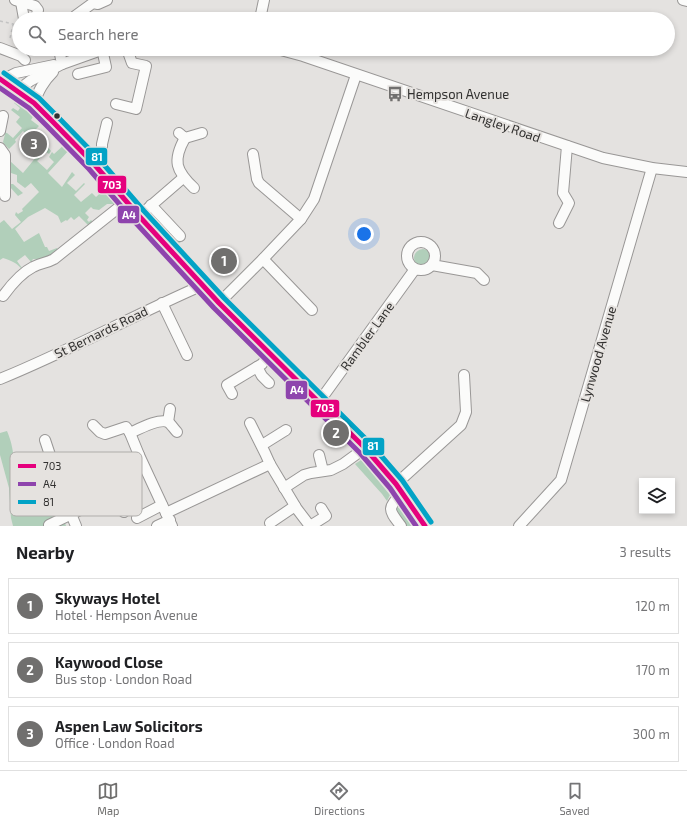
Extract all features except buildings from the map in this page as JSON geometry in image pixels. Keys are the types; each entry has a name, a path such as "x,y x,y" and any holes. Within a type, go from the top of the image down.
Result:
{"main road":[{"path":"1,79 34,103 94,164 139,216 219,303 365,448 399,489 425,526"}],"street":[{"path":"80,12 92,3 98,4 107,0"},
{"path":"261,12 264,0"},
{"path":"683,0 687,1"},
{"path":"19,12 18,1 35,6 38,12"},
{"path":"0,48 12,52"},
{"path":"22,56 25,60"},
{"path":"26,56 26,70"},
{"path":"60,56 62,64"},
{"path":"17,91 30,81 62,64 84,56"},
{"path":"78,74 106,68 104,56"},
{"path":"116,104 136,109 146,66 132,63 130,56"},
{"name":"Langley Road","path":"302,56 603,158 652,168 687,172"},
{"path":"1,79 26,70 62,64"},
{"path":"34,103 43,83 62,64"},
{"path":"219,303 264,259 301,219 314,199 356,75"},
{"path":"0,131 3,116"},
{"path":"94,164 102,156 102,144 107,123"},
{"path":"194,188 183,178 176,162 182,136 202,132"},
{"path":"559,223 569,203 564,192 567,146"},
{"path":"0,148 5,155 5,196"},
{"path":"253,154 259,183 301,219"},
{"name":"Lynwood Avenue","path":"519,526 561,480 652,168"},
{"path":"139,216 183,178"},
{"path":"3,296 12,284 31,268 51,261 127,201"},
{"path":"151,205 180,236"},
{"path":"425,242 432,248 435,256 432,265 423,270 416,269 409,263 407,258 409,249 416,243 425,242"},
{"path":"264,259 312,310"},
{"path":"432,265 477,273 484,280"},
{"name":"Rambler Lane","path":"319,402 416,269"},
{"name":"St Bernards Road","path":"0,380 203,285"},
{"path":"162,303 187,355"},
{"path":"232,394 227,385 262,364 270,354"},
{"path":"257,367 262,376 269,383"},
{"path":"401,526 390,508 399,489 461,424 466,412 464,375"},
{"path":"168,422 170,409"},
{"path":"93,425 100,432 105,434 163,421 168,422 176,432"},
{"path":"250,423 270,464 296,507 310,526 326,516 321,508"},
{"path":"128,430 138,452"},
{"path":"264,449 286,430"},
{"path":"44,440 49,452"},
{"path":"284,488 304,475 331,470 343,464 365,448"},
{"path":"319,455 323,471"},
{"path":"142,461 168,516"},
{"path":"157,526 168,516 270,464"},
{"path":"270,523 296,507"},
{"path":"49,525 67,516"},
{"path":"72,516 76,526"},
{"path":"137,518 168,516"}],"path":[{"path":"0,21 12,24"},
{"path":"10,38 12,29"}],"green space":[{"path":"15,101 34,115 31,120 39,126 36,129 39,132 24,148 31,139 23,131 15,140 16,142 9,149 3,142 5,134 2,132 7,133 13,138 22,128 16,122 20,117 11,110 13,108 18,111 20,108 14,103"},
{"path":"65,144 70,149 48,173 62,187 72,172 75,175 67,183 76,191 84,183 85,184 74,195 81,202 92,193 96,197 107,187 117,201 116,204 107,204 99,210 91,207 85,213 89,217 87,220 89,222 91,220 93,222 99,216 100,218 89,226 79,216 74,220 71,217 67,221 66,220 61,223 58,216 45,208 28,217 15,229 24,242 39,233 45,247 47,247 49,251 57,248 59,252 49,260 33,259 31,262 25,255 17,261 22,268 9,260 3,258 0,260 0,223 4,220 12,229 21,222 15,215 16,212 18,214 23,211 22,209 39,192 31,183 25,188 17,182 17,175 11,173 8,169 10,161 23,173 46,145 51,151 49,154 46,152 37,161 47,170 54,162 49,157 52,152 54,154"},
{"path":"11,184 23,193 18,196 10,187"},
{"path":"154,212 181,242 177,245 152,217"},
{"path":"419,249 427,249 432,254 430,265 427,267 419,267 414,262 414,254"},
{"path":"7,431 13,451 10,452 10,503 9,488 0,455 0,433"},
{"path":"361,460 390,495 387,501 355,464"},
{"path":"396,507 399,508 413,526 406,526 395,511"},
{"path":"11,516 58,516 61,524 65,523 66,526 13,526"}],"transit line":[{"name":"81","path":"4,73 39,98 57,116 99,159 144,211 224,298 370,443 402,480 431,522"},
{"name":"703","path":"0,79 34,103 52,121 94,164 139,216 219,303 365,448 396,484 425,526"},
{"name":"A4","path":"0,88 29,108 47,126 89,169 134,221 214,308 360,453 390,488 416,526"}],"place":[{"name":"Hempson Avenue","path":"395,94"},
{"name":"Aspen Law Solicitors","path":"34,144"},
{"name":"Skyways Hotel","path":"224,261"},
{"name":"Kaywood Close","path":"336,433"}]}
